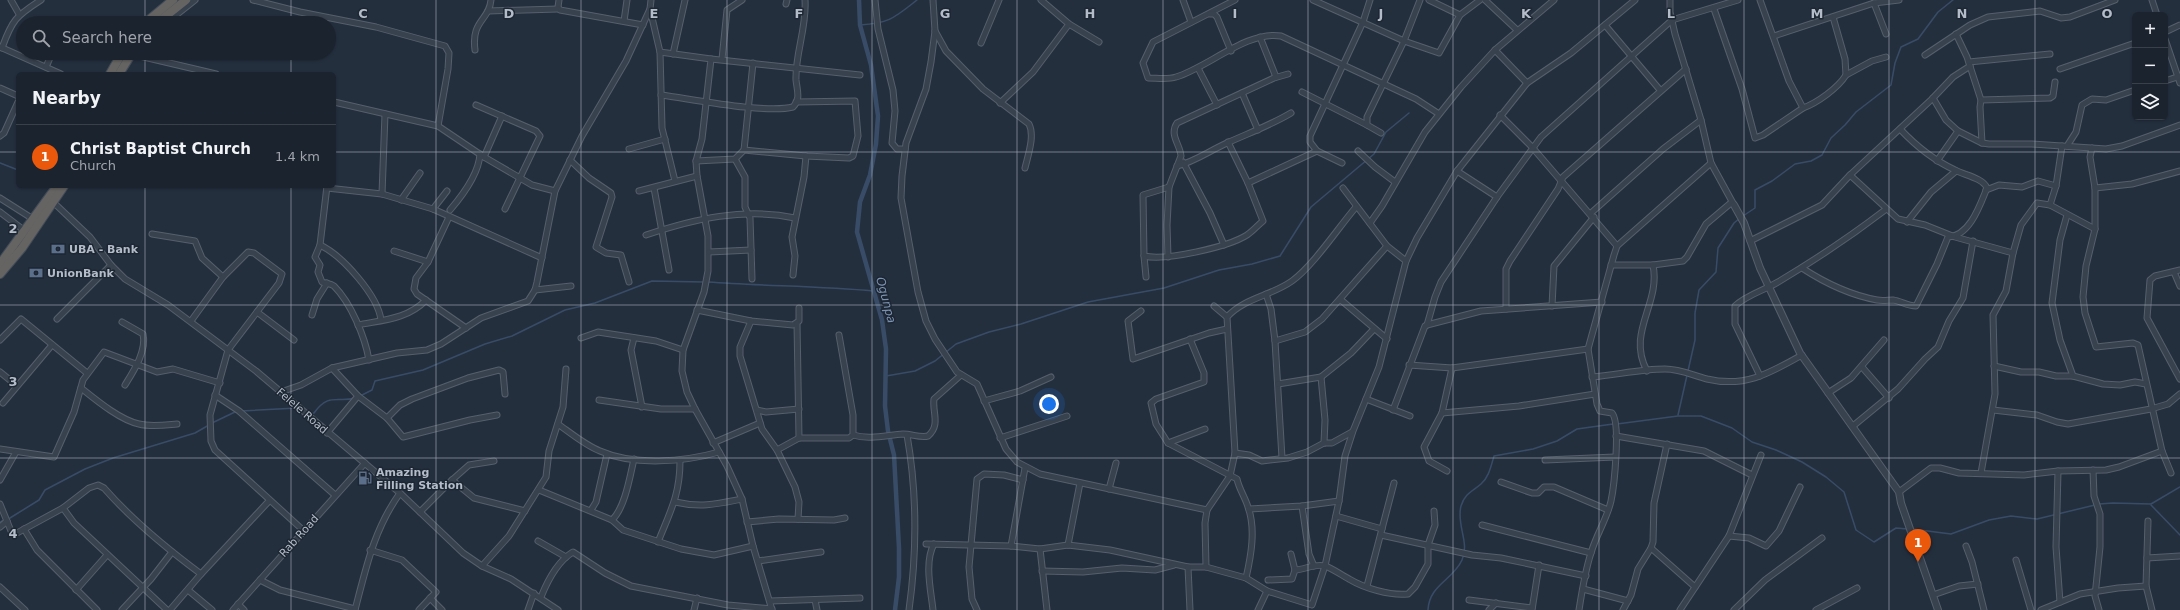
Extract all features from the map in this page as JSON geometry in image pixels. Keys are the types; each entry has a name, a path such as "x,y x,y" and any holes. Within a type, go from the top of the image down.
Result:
{"highway":[{"path":"154,16 173,0"},
{"path":"166,16 186,0"},
{"path":"111,72 118,60"},
{"path":"121,72 130,60"},
{"path":"0,274 22,248 51,201 56,188"},
{"path":"0,264 33,219 62,188"},
{"path":"0,257 16,243"}],"street":[{"path":"10,0 19,14 41,0"},
{"path":"175,16 195,0"},
{"path":"253,0 320,16"},
{"path":"475,50 474,38 476,29 488,11 491,0"},
{"path":"558,9 559,0"},
{"path":"624,21 627,0"},
{"path":"281,392 301,385 332,368 397,353 426,350 441,344 481,318 528,301 535,290 555,192 582,136 626,61 650,9 651,0"},
{"path":"673,54 685,0"},
{"path":"722,59 727,10 742,0"},
{"path":"661,96 749,107 793,107 796,102 798,90 796,80 805,17 805,0"},
{"path":"875,0 878,29 893,90 896,111 892,144 897,149 905,149"},
{"path":"933,0 935,31 926,89 910,130 905,149 901,198 920,300 926,321 935,339 950,365 961,375 977,384 1000,438 1010,456 1025,468 1040,474 1207,510"},
{"path":"981,43 999,0"},
{"path":"1041,0 1069,24 1099,42"},
{"path":"1183,0 1191,22"},
{"path":"1235,0 1153,42 1144,59 1144,68 1148,78 1163,79 1175,77 1198,68 1260,37 1281,36 1423,103 1438,114"},
{"path":"1313,0 1404,41 1439,53 1460,15 1480,0"},
{"path":"1342,163 1317,151 1310,142 1310,136 1324,103 1363,22 1370,0"},
{"path":"1367,125 1367,117 1404,41 1420,0"},
{"path":"1429,0 1460,15"},
{"path":"1487,0 1517,30"},
{"path":"1370,222 1425,132 1438,114 1496,50 1517,30 1554,0"},
{"path":"926,544 973,544 1040,549 1068,546 1110,550 1188,567 1206,567 1246,578 1267,591 1311,607 1325,566 1339,501 1343,465 1353,431 1379,367 1406,261 1416,238 1457,171 1500,115 1527,83 1571,53 1635,0"},
{"path":"1670,0 1672,20 1701,120 1711,163 1744,223 1750,241 1770,287 1802,355 1899,492 1938,610"},
{"path":"1392,410 1425,326 1427,325 1438,288 1497,197 1532,147 1541,137 1672,20 1714,9 1738,0"},
{"path":"1760,0 1789,81 1803,108"},
{"path":"1774,36 1874,3 1899,0"},
{"path":"1925,55 1970,25 1988,17 2040,11 2061,18 2070,17 2116,0"},
{"path":"2152,0 2156,12"},
{"path":"1874,3 1886,34"},
{"path":"488,11 503,12 558,9 643,25"},
{"path":"650,9 660,52 662,128 675,181"},
{"path":"1714,9 1742,89 1755,138 1810,105 1833,88 1846,74 1872,61 1886,57"},
{"path":"1210,14 1214,14 1217,17 1231,51"},
{"path":"1833,17 1843,49 1846,74"},
{"path":"16,19 1,47 16,54"},
{"path":"336,19 376,27 444,46 449,52 448,69 438,126"},
{"path":"1000,103 1033,72 1069,24"},
{"path":"1605,25 1631,58 1660,90"},
{"path":"2168,31 2180,25"},
{"path":"935,31 946,51 983,89 1030,127 1030,148 1025,168"},
{"path":"1956,34 1969,64 1981,100 1982,143"},
{"path":"1260,37 1276,77"},
{"path":"2060,69 2132,43"},
{"path":"2168,47 2179,76 2180,83"},
{"path":"1496,50 1527,83"},
{"path":"660,52 710,59 722,59 860,75"},
{"path":"1750,241 1817,209 1850,175 1933,98 1953,77 1969,64 2050,54"},
{"path":"541,597 552,576 566,557 573,552 605,573 631,586 728,605 772,610 753,546 742,499 719,452 695,409 684,381 682,371 683,350 705,286 708,271 706,219 697,176 696,161 702,139 710,59"},
{"path":"30,60 57,72"},
{"path":"46,67 49,60"},
{"path":"159,60 208,72"},
{"path":"696,161 735,159 744,150 754,63"},
{"path":"1198,68 1217,105"},
{"path":"1506,309 1506,269 1510,260 1558,189 1566,173 1632,118 1660,90 1686,68"},
{"path":"1168,257 1167,225 1169,187 1180,158 1179,146 1174,137 1175,127 1183,120 1276,77 1288,74"},
{"path":"2168,80 2179,76"},
{"path":"1981,100 2050,98 2053,96 2055,82"},
{"path":"0,88 16,95"},
{"path":"2050,205 2065,146 2076,132 2082,105 2092,99 2106,100 2132,91"},
{"path":"1302,92 1381,133"},
{"path":"1242,93 1258,130"},
{"path":"1933,98 1946,120 1958,131 1982,143 2114,148 2180,125"},
{"path":"744,150 806,156 849,158 853,156 858,136 856,104 854,100 796,102"},
{"path":"336,102 438,126 482,156 519,177 539,188 555,192"},
{"path":"0,136 4,133 16,106"},
{"path":"476,106 536,131 540,136 519,177 505,209"},
{"path":"1177,166 1186,164 1228,142 1258,130 1291,113"},
{"path":"382,194 385,114"},
{"path":"1500,115 1532,147 1593,215 1617,246"},
{"path":"450,210 463,196 502,116"},
{"path":"1552,306 1554,266 1593,215 1663,149 1701,120"},
{"path":"1802,268 1820,280 1854,294 1878,301 1894,300 1909,306 1916,306 1937,264 1948,237 1955,237 1964,229 1977,211 1986,190 1986,186 1983,183 1956,171 1937,160 1918,147 1900,129"},
{"path":"1937,160 1958,131"},
{"path":"629,149 665,139"},
{"path":"1144,256 1168,257 1224,245 1247,235 1263,221 1248,183 1228,142"},
{"path":"2092,148 2090,157 2095,188 2095,229 2083,289 2085,313 2094,345 2098,348 2133,343 2138,345 2151,409 2162,451 2170,473"},
{"path":"1248,183 1317,151"},
{"path":"1358,151 1375,167 1395,182"},
{"path":"794,275 795,256 792,237 804,177 806,156"},
{"path":"1180,158 1186,164 1224,245"},
{"path":"735,159 745,178 745,207 750,218 752,279"},
{"path":"570,160 589,178 611,193 596,247 603,252 621,255 629,282"},
{"path":"1579,610 1591,553 1608,510 1613,491 1616,434 1615,418 1612,414 1600,411 1595,394 1588,349 1611,265 1617,246 1711,163"},
{"path":"1457,171 1497,197"},
{"path":"1907,222 1931,192 1956,171"},
{"path":"2095,188 2132,184 2180,171"},
{"path":"401,200 420,173"},
{"path":"1850,175 1880,201 1885,210 1892,216 1907,222 1925,225 1955,237 2013,253"},
{"path":"639,191 697,176"},
{"path":"1986,190 1999,185 2022,187 2038,181 2056,186"},
{"path":"1146,277 1144,256 1143,195 1169,187"},
{"path":"327,188 320,245 315,257 320,265 319,276 322,282 334,287 358,325 365,341 368,360"},
{"path":"335,188 382,194 433,209 542,258"},
{"path":"654,188 663,229 662,233 669,270"},
{"path":"1343,188 1387,246 1406,261"},
{"path":"433,209 447,191"},
{"path":"0,198 33,219"},
{"name":"Felele Road","path":"51,201 90,237 111,265 125,278 191,321 281,392 327,433 400,493 462,553 482,566 511,579 541,597 558,610"},
{"path":"1981,473 1995,394 1993,315 2006,291 2013,253 2021,225 2037,203 2050,205 2066,215 2095,229"},
{"path":"1611,265 1654,265 1683,261 1688,257 1706,224 1733,204"},
{"path":"1227,317 1244,304 1291,282 1300,274 1356,207"},
{"path":"1760,376 1748,355 1735,324 1734,310 1741,301 1770,287 1802,268 1885,210"},
{"path":"0,212 25,231"},
{"path":"646,235 663,229 706,219 712,216 779,214 795,218"},
{"path":"2066,215 2060,240 2052,303 2060,340 2073,376"},
{"path":"449,217 428,262 414,284 417,294 466,328"},
{"path":"152,234 195,241 202,258 223,277"},
{"path":"1853,426 1889,398 1938,347 1963,298 1973,241"},
{"path":"320,245 342,261 354,274 377,306 381,320"},
{"path":"1275,340 1305,332 1322,319 1341,300 1387,246"},
{"path":"394,250 428,262"},
{"path":"708,252 751,250"},
{"path":"191,321 223,277 250,252 282,274 279,283 228,350 220,383 215,394 209,428 211,441 215,450 269,501 304,531"},
{"path":"57,319 111,265"},
{"path":"1647,371 1643,363 1639,346 1655,284 1654,265"},
{"path":"2180,270 2155,276 2150,280 2148,318 2180,379"},
{"path":"2174,272 2180,286"},
{"path":"312,315 317,298 327,283"},
{"path":"535,290 572,286"},
{"path":"1266,294 1271,309 1275,340 1282,458"},
{"path":"358,325 405,316 426,300"},
{"path":"1341,300 1387,339"},
{"path":"1427,325 1481,311 1602,302"},
{"path":"1206,567 1205,523 1207,510 1230,476 1235,453 1227,317 1214,306"},
{"path":"799,308 797,323 799,438"},
{"path":"697,310 751,321 793,325 797,323"},
{"path":"1141,311 1128,321 1133,359 1190,339 1228,329"},
{"path":"256,312 294,340"},
{"path":"0,340 21,319 87,373"},
{"path":"751,321 739,352 762,429 776,450 795,487 799,502 798,519"},
{"path":"122,322 143,334 144,340 136,365 125,385"},
{"path":"1278,384 1321,377 1351,353 1374,329"},
{"path":"581,338 598,332 669,344 683,350"},
{"path":"839,335 852,408 853,435"},
{"path":"634,338 631,350 642,406"},
{"path":"1190,339 1204,373 1204,382 1151,403 1156,424 1168,443 1230,476 1237,478 1249,509 1251,542 1246,578"},
{"path":"1828,393 1851,378 1884,340"},
{"path":"3,403 16,385 52,345"},
{"path":"1409,365 1452,368 1588,349"},
{"path":"0,449 54,457 74,412 87,373 104,352 157,372 176,370 220,383"},
{"path":"1592,377 1647,371 1681,370 1708,379 1740,382 1753,380 1802,355"},
{"path":"1994,366 2021,372 2039,372 2056,376 2073,376 2104,384 2120,385 2135,382 2146,384"},
{"path":"1862,367 1889,398"},
{"path":"332,368 358,396 387,418 401,435 407,438 470,420 497,416"},
{"path":"1447,471 1429,461 1424,447 1442,413 1452,368"},
{"path":"482,566 509,536 546,477 549,451 563,407 566,369"},
{"path":"387,418 400,405 412,399 468,378 499,370 503,372 506,394"},
{"path":"0,372 16,385"},
{"path":"776,450 799,438 849,438 853,435 870,437 905,435 923,437 931,434 936,421 934,399 961,375"},
{"path":"984,401 1020,391 1051,377"},
{"path":"1321,377 1325,420 1324,443"},
{"path":"81,388 128,420 139,424 177,424"},
{"path":"215,394 239,411 335,495"},
{"path":"1442,413 1519,406 1595,394"},
{"path":"1993,410 2037,415 2068,424 2151,409 2168,404 2180,394"},
{"path":"327,433 358,396"},
{"path":"1366,399 1410,416"},
{"path":"599,400 675,410 695,409"},
{"path":"757,410 766,412 799,409"},
{"path":"1000,438 1067,416"},
{"path":"714,443 760,422"},
{"path":"558,424 591,447 607,454 634,459 680,460 719,452"},
{"path":"1168,443 1205,429"},
{"path":"1235,453 1249,455 1262,461 1282,458 1301,454 1324,443 1332,443 1347,436 1353,431"},
{"path":"1616,434 1704,452 1752,475"},
{"path":"905,435 915,526 914,568 909,610"},
{"path":"1622,610 1628,601 1638,569 1651,548 1654,503 1667,444"},
{"path":"1899,492 1931,468 1940,468 1959,473 2024,476 2058,470 2093,470 2119,467 2162,451"},
{"path":"0,480 16,452"},
{"path":"591,510 596,502 607,454"},
{"path":"1680,610 1729,536 1761,455"},
{"path":"1545,460 1615,457"},
{"path":"612,520 617,513 627,488 634,459"},
{"path":"658,542 676,502 680,460"},
{"path":"420,512 469,465 494,461"},
{"name":"Rab Road","path":"233,610 365,463"},
{"path":"1109,489 1116,464"},
{"path":"1011,546 1025,468"},
{"path":"2058,470 2056,547 2060,602"},
{"path":"2093,470 2093,493 2099,509 2100,547 2097,592 2095,600 2099,610"},
{"path":"977,610 972,599 970,559 973,544 977,479 979,475 995,474 1023,480"},
{"path":"452,480 474,498 525,511"},
{"path":"1501,482 1538,493 1544,486 1554,487 1608,510"},
{"path":"1068,546 1080,483"},
{"path":"1367,586 1394,483"},
{"path":"0,504 13,533 24,529 63,508 89,488 98,485 104,488 133,518 172,552 201,574"},
{"path":"1729,536 1750,538 1766,546 1780,531 1800,486"},
{"path":"539,490 591,510 612,520 623,530 658,542 714,555 753,546"},
{"path":"260,580 280,590 355,610 370,550 383,518 400,493"},
{"path":"676,502 694,506 706,506 742,499"},
{"path":"170,610 201,574 269,501"},
{"path":"1249,509 1302,506 1339,501"},
{"path":"1302,506 1309,554 1314,566"},
{"path":"63,508 74,523 167,610"},
{"path":"1295,570 1314,566 1325,566 1349,580 1389,593 1405,595 1410,593 1428,564 1428,545 1435,525 1434,511"},
{"path":"1336,516 1382,529"},
{"path":"747,522 845,518"},
{"path":"2148,521 2146,586 2152,610"},
{"path":"0,527 7,522"},
{"path":"1482,525 1591,553"},
{"path":"24,529 37,550 97,610"},
{"path":"1381,535 1472,554 1540,565 1586,576"},
{"path":"1734,610 1764,580 1822,538"},
{"path":"538,541 566,557"},
{"path":"933,610 930,556 934,544"},
{"path":"1966,546 1978,584 1984,610"},
{"path":"1651,548 1695,587"},
{"path":"1040,549 1047,610"},
{"path":"370,550 397,558 407,564 436,592 419,610"},
{"path":"122,610 143,588 172,552"},
{"path":"758,561 821,552"},
{"path":"1268,580 1292,579 1295,570 1291,554"},
{"path":"76,590 107,555"},
{"path":"2147,558 2180,556"},
{"path":"2016,560 2031,610"},
{"path":"1042,571 1079,572 1122,568 1154,570 1178,564"},
{"path":"1469,600 1532,609 1540,565"},
{"path":"1188,567 1190,610"},
{"path":"1933,595 1959,586 1978,584"},
{"path":"2041,610 2080,594 2146,586"},
{"path":"0,587 25,610"},
{"path":"1816,610 1857,588"},
{"path":"1583,589 1628,601"},
{"path":"188,590 212,610"},
{"path":"1258,610 1267,591"},
{"path":"528,610 534,593"},
{"path":"430,598 442,610"},
{"path":"694,610 697,598"},
{"path":"770,601 860,598"},
{"path":"815,600 817,610"},
{"path":"1489,610 1496,603"},
{"path":"238,604 244,610"}],"waterway":[{"name":"Ogunpa","path":"859,0 860,25 871,65 878,116 876,144 870,175 860,202 857,232 882,320 886,349 885,406 888,431 894,455 899,548 899,577 895,610"},
{"path":"860,25 885,21 897,15 917,0"},
{"path":"1743,216 1755,208 1755,190 1772,181 1795,164 1811,161 1822,155 1831,138 1856,112 1891,85 1895,63 1901,47 1918,39 1938,12 1953,0"},
{"path":"886,376 915,371 935,361 956,344 989,332 1021,324 1088,302 1164,288 1219,270 1252,264 1280,256 1311,207 1374,154 1386,132 1409,113"},
{"path":"0,163 16,169"},
{"path":"1678,415 1695,340 1695,313 1699,290 1716,272 1718,248 1734,223 1740,218"},
{"path":"360,396 372,390 375,381 423,370 485,344 512,336 565,310 595,303 652,281 704,282"},
{"path":"708,282 874,291"},
{"path":"309,414 314,413 324,402 329,400 355,398"},
{"path":"241,411 297,408"},
{"path":"212,423 237,411"},
{"path":"1617,424 1678,416 1701,416 1732,428 1752,442 1776,450 1802,462 1826,477 1844,492 1856,530 1874,542 1896,528 1908,529"},
{"path":"1428,610 1429,601 1432,594 1453,573 1462,560 1465,547 1460,520 1461,506 1467,495 1486,478 1494,456 1533,449 1557,441 1577,429 1613,424"},
{"path":"10,518 39,500 45,490 85,469 113,458 195,433 209,425"},
{"path":"2099,504 2151,504 2180,487"},
{"path":"1912,529 1951,534 1989,520 2011,516 2037,519 2095,505"},
{"path":"2151,505 2180,535"}],"place":[{"name":"UBA - Bank","path":"58,249"},
{"name":"UnionBank","path":"36,273"},
{"name":"Amazing Filling Station","path":"365,478"},
{"name":"Christ Baptist Church","path":"1918,562"}]}
